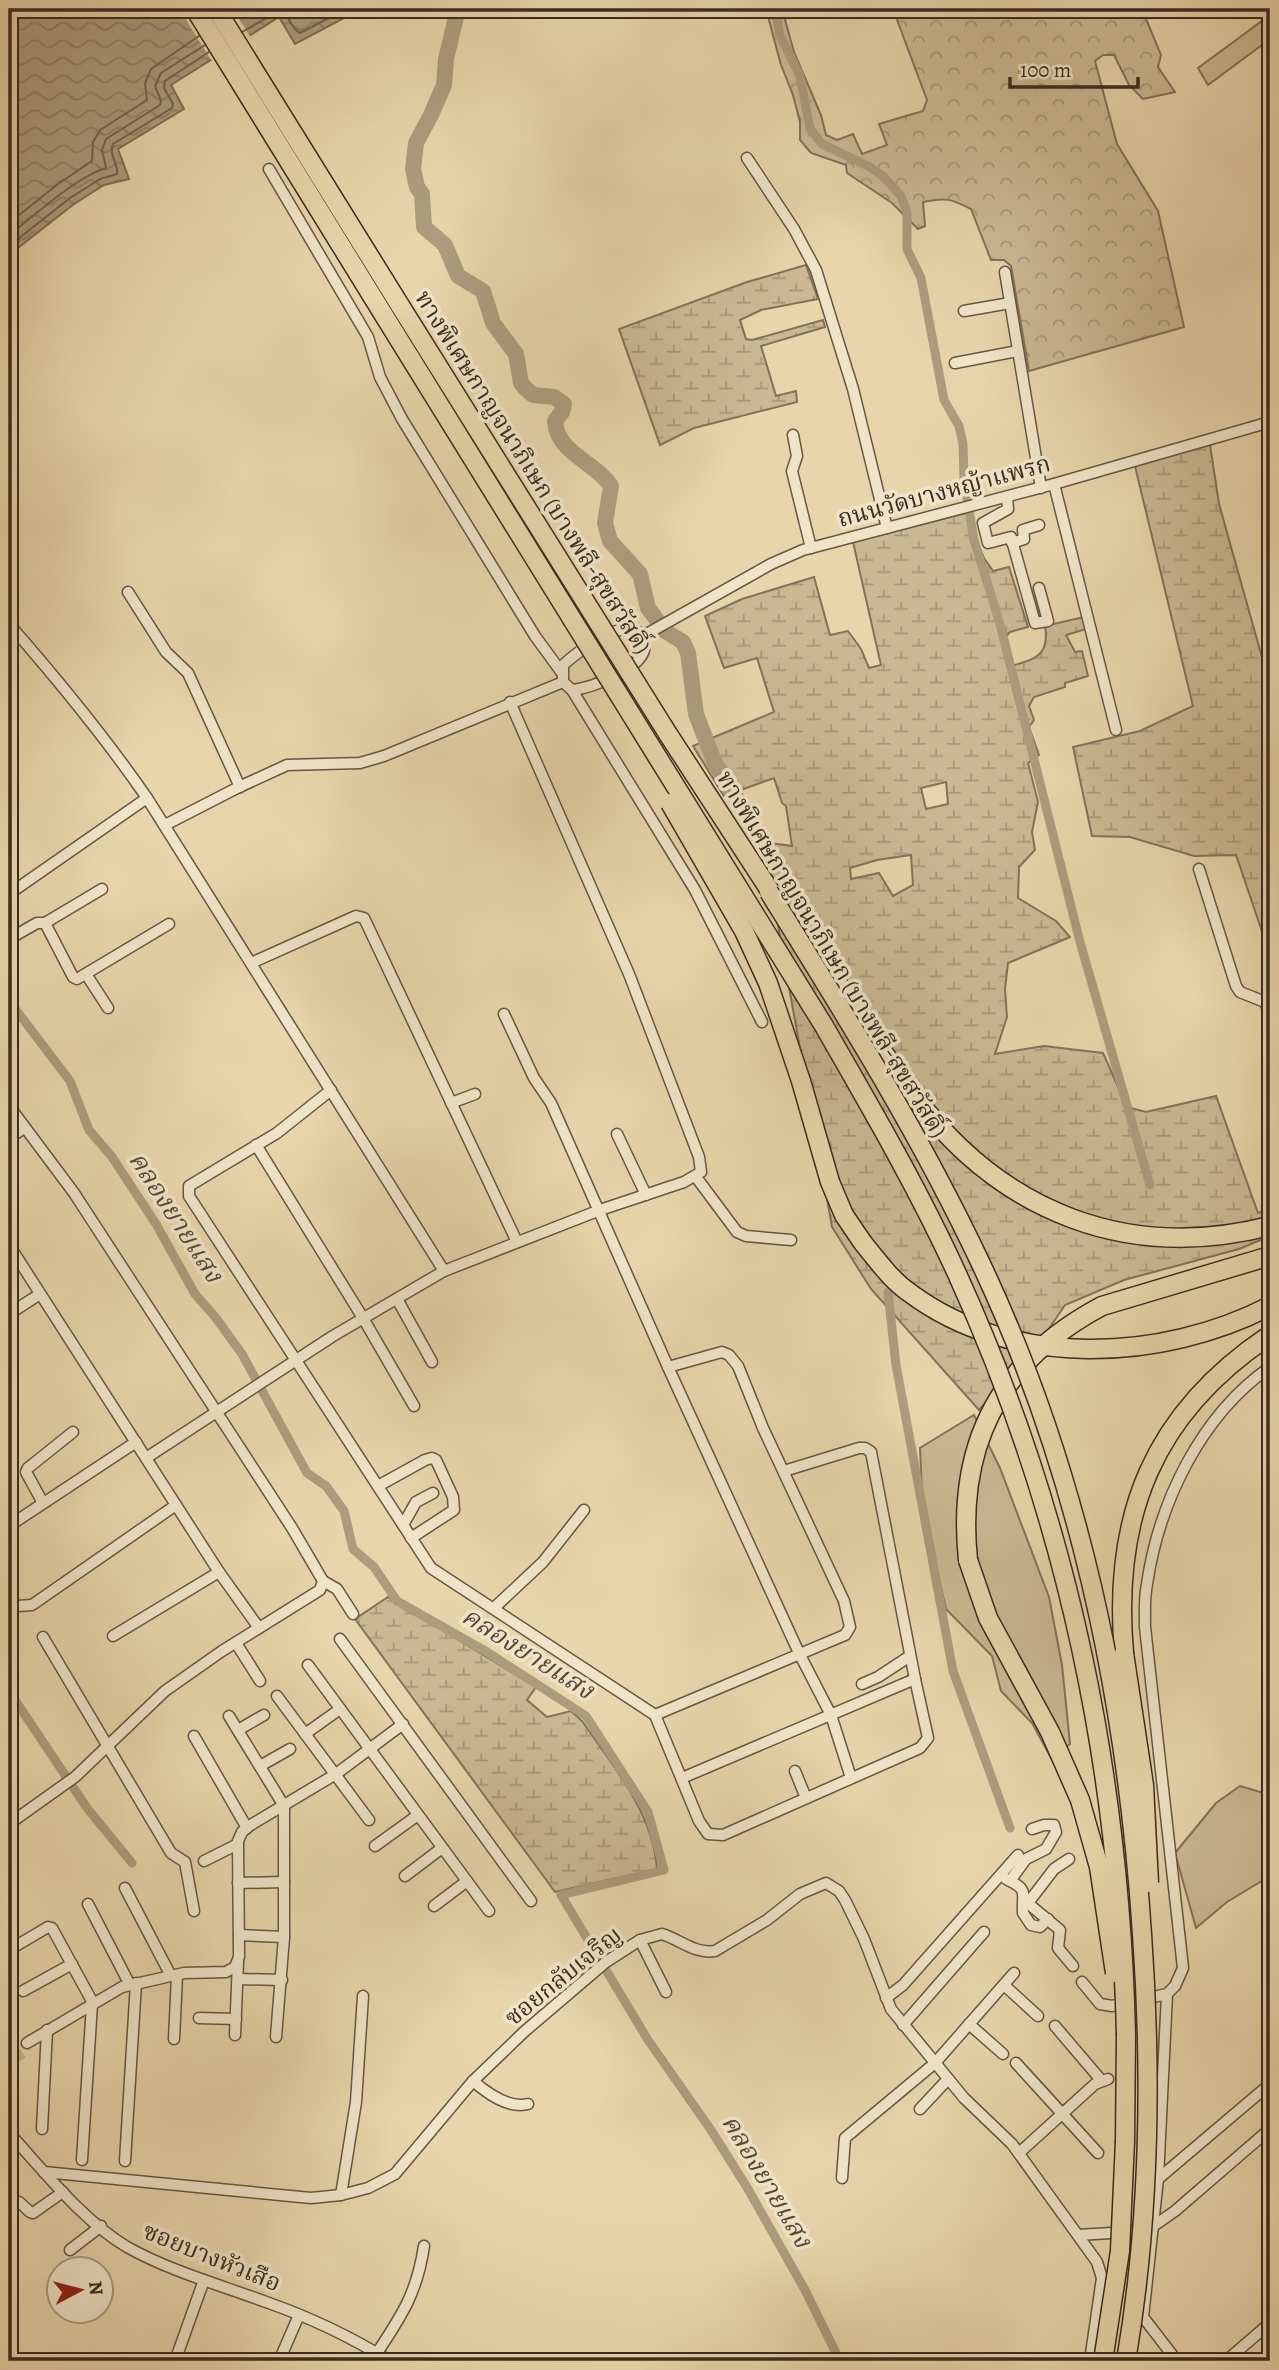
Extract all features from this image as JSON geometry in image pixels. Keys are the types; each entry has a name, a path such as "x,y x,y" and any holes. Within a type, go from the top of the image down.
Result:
{"highway":[{"name":"ทางพิเศษกาญจนาภิเษก (บางพลี-สุขสวัสดิ์)","path":"195,9 824,1026 874,1113 958,1276 993,1359 1059,1553 1089,1681 1114,1837 1123,1938 1127,2110 1120,2251 1103,2361"},
{"name":"ทางพิเศษกาญจนาภิเษก (บางพลี-สุขสวัสดิ์)","path":"216,9 769,892 898,1103 965,1231 1018,1350 1056,1457 1082,1547 1101,1625 1115,1700 1132,1817 1147,2009 1149,2080 1146,2171 1126,2361"},
{"path":"536,563 620,718 744,931 768,983 785,1031 830,1182 844,1215 884,1269 907,1291 952,1319 974,1329 1032,1344 1089,1348 1154,1344 1226,1325 1270,1306"},
{"path":"769,892 809,943 936,1124 975,1161 1021,1194 1071,1218 1119,1233 1145,1237 1223,1236 1270,1226"},
{"path":"1126,2035 1107,1906 1091,1833 1066,1767 981,1599 968,1560 968,1484 979,1437 988,1415 1016,1375 1061,1331 1102,1306 1270,1256"},
{"path":"1147,2009 1148,1849 1144,1785 1123,1642 1121,1608 1124,1555 1143,1486 1165,1441 1180,1418 1219,1376 1270,1335"}],"street":[{"path":"747,158 794,229 816,270 853,389 887,528"},
{"path":"269,169 368,337 380,377 402,419 695,890 762,1022"},
{"path":"1005,272 1041,488"},
{"path":"964,311 1010,303"},
{"path":"955,363 1018,351"},
{"name":"ถนนวัดบางหญ้าแพรก","path":"643,636 771,564 811,548 1041,488 1270,422"},
{"path":"793,435 797,456 792,471 811,548"},
{"path":"1054,484 1116,730"},
{"path":"1007,497 1008,509 983,523 988,542 1011,537 1035,623 1048,621 1039,588"},
{"path":"1012,543 1024,539 1023,530 1039,525"},
{"path":"128,592 173,662 188,673 240,787"},
{"path":"9,624 70,695 148,798 444,1271"},
{"path":"562,678 563,665 572,657 619,630 637,630 643,636 643,653 631,667 594,685 572,690"},
{"path":"165,825 288,765 360,763 384,757 562,678"},
{"path":"146,1458 363,1318 444,1271 600,1210 696,1177 701,1172 699,1157 629,974 510,702"},
{"path":"9,894 148,798"},
{"path":"1199,869 1236,986 1240,992 1265,1002 1270,1014"},
{"path":"9,939 37,923 45,923 102,889"},
{"path":"251,963 360,915 517,1242"},
{"path":"45,923 74,977 78,979 169,924"},
{"path":"86,974 108,1008"},
{"path":"504,1014 534,1078 551,1103 668,1367 799,1653 831,1715 851,1778"},
{"path":"331,1090 277,1133 189,1186 187,1190 430,1568 655,1715 699,1821 708,1834 716,1836 920,1748 928,1738 871,1452 859,1448 784,1471"},
{"path":"451,1102 475,1094"},
{"path":"9,1106 74,1193 292,1528 323,1581 337,1589 353,1614"},
{"path":"9,1138 24,1128"},
{"path":"617,1134 646,1195"},
{"path":"256,1145 414,1406"},
{"path":"696,1177 737,1231 746,1236 791,1240"},
{"path":"9,1245 219,1572 259,1628"},
{"path":"9,1314 40,1294"},
{"path":"397,1299 432,1362"},
{"path":"655,1715 845,1635 850,1627 844,1601 734,1359 722,1352 668,1367"},
{"path":"1082,1982 1106,2007 1167,1994 1175,1986 1183,1968 1145,1627 1146,1585 1161,1524 1181,1472 1217,1418 1248,1385 1270,1367"},
{"path":"43,1503 26,1472 73,1432"},
{"path":"9,1526 136,1442"},
{"path":"378,1486 425,1460 436,1460 453,1497 454,1510 411,1538"},
{"path":"403,1525 416,1502 433,1493"},
{"path":"9,1612 17,1606 32,1605 176,1505"},
{"path":"494,1608 543,1562 584,1510"},
{"path":"113,1636 219,1572"},
{"path":"9,1824 75,1777 164,1691 320,1590 323,1581"},
{"path":"43,1637 171,1853 185,1862 194,1911"},
{"path":"340,1639 531,1901"},
{"path":"236,1643 260,1681"},
{"path":"862,1684 910,1656"},
{"path":"308,1665 489,1911"},
{"path":"682,1778 915,1679"},
{"path":"278,1696 369,1819"},
{"path":"305,1734 340,1709"},
{"path":"238,1730 264,1714"},
{"path":"229,1716 284,1806 284,1937 276,2037"},
{"path":"235,2035 240,1834 336,1774 402,1724"},
{"path":"194,1736 247,1828"},
{"path":"260,1766 290,1749"},
{"path":"795,1771 806,1798"},
{"path":"375,1846 418,1815"},
{"path":"886,1998 902,1985 1004,1878 1026,1859 1046,1849 1056,1832 1054,1825 1050,1824 1032,1829"},
{"path":"204,1861 238,1844"},
{"path":"405,1876 442,1847"},
{"path":"1004,1878 1018,1855"},
{"path":"1026,1901 1054,1869 1069,1859"},
{"path":"1004,1878 1023,1889 1026,1901 1059,1930 1058,1948 1073,1966"},
{"path":"434,1906 467,1881"},
{"path":"238,1883 284,1882"},
{"name":"ซอยกลับเจริญ","path":"44,2172 311,2199 368,2188 394,2174 473,2081 525,2031 603,1966 640,1940 662,1934 694,1950 715,1951 767,1920 800,1894 826,1883 839,1891 845,1900 864,1939 886,1998 904,2025 948,2079 1019,2153 1097,2262 1102,2278 1090,2361"},
{"path":"125,1888 174,1975 174,2039"},
{"path":"88,1904 133,1984 125,2161"},
{"path":"9,1950 48,1927 52,1928 93,2004 82,2160"},
{"path":"904,2025 984,1932"},
{"path":"239,1935 284,1937"},
{"path":"640,1940 666,1992"},
{"path":"27,2043 133,1984 204,1971 226,1972 235,1967 239,1957"},
{"path":"23,1991 72,1964"},
{"path":"842,2178 845,2138 935,2063 1014,1973"},
{"path":"237,1979 282,1980"},
{"path":"1004,1985 1038,2016"},
{"path":"1167,1994 1158,2179 1143,2317 1177,2361"},
{"path":"341,2194 356,2102 363,1996"},
{"path":"200,2018 236,2019"},
{"path":"970,2024 1003,2054"},
{"path":"1019,2153 1105,2079 1055,2026"},
{"path":"41,2129 47,2030"},
{"path":"1016,2063 1098,2153"},
{"path":"920,2109 948,2079"},
{"path":"473,2081 497,2098 518,2105 528,2104"},
{"path":"1158,2179 1270,2084"},
{"path":"1078,2235 1154,2227 1270,2129"},
{"name":"ซอยบางหัวเสือ","path":"9,2133 63,2192 101,2226 137,2252 336,2330 390,2361"},
{"path":"19,2202 33,2213 63,2192"},
{"path":"70,2250 101,2226"},
{"path":"377,2353 410,2301 420,2272 424,2246"},
{"path":"175,2361 204,2280"},
{"path":"279,2361 299,2315"},
{"path":"1226,2361 1270,2323"}],"green space":[{"path":"766,9 782,9 794,52 821,115 826,135 837,140 853,134 862,154 887,145 879,124 923,111 927,100 893,9 1142,9 1161,55 1158,67 1175,92 1143,99 1129,85 1114,55 1103,55 1095,61 1117,144 1158,211 1184,327 1029,371 1011,266 1004,260 991,260 971,209 948,200 923,202 925,226 918,229 892,203 847,173 846,165 811,153 800,140 800,122 793,95 781,65"},
{"path":"1270,15 1270,39 1208,85 1198,68"},
{"path":"806,265 818,299 761,310 740,320 746,339 752,340 823,320 825,327 761,346 776,396 796,391 797,402 694,428 660,445 619,329 747,282"},
{"path":"1210,445 1219,504 1270,686 1270,955 1236,855 1194,856 1130,837 1092,836 1073,747 1140,731 1193,706 1134,462"},
{"path":"966,513 984,558 993,571 1009,567 1028,627 1010,632 1002,641 1011,666 1034,658 1043,650 1045,626 1084,617 1086,629 1066,635 1075,652 1082,651 1088,676 1034,697 1029,706 1034,720 1029,727 1039,755 1028,763 1038,802 1032,832 1035,850 1019,867 1018,898 1056,921 1070,937 1008,963 1005,989 1007,1017 995,1054 1044,1046 1103,1053 1127,1107 1146,1112 1216,1096 1258,1213 1270,1208 1270,1236 1239,1249 1124,1280 1065,1305 1038,1345 979,1410 871,1289 832,1227 763,842 792,846 786,806 782,803 774,778 724,796 693,746 774,712 757,658 724,668 705,616 742,599 814,577 830,635 848,631 861,649 869,668 881,665 853,542","holes":["946,782 948,804 926,809 921,788","911,855 913,885 893,896 879,873 851,879 850,868 877,860"]},
{"path":"974,1415 1000,1468 1049,1597 1062,1665 1070,1744 1051,1758 1032,1723 1001,1691 992,1656 946,1609 923,1512 920,1448"},
{"path":"388,1597 536,1687 527,1700 547,1717 571,1711 582,1721 630,1790 640,1809 654,1848 657,1869 555,1892 355,1619"},
{"path":"1240,1786 1270,1795 1270,1876 1227,1902 1196,1928 1175,1853 1216,1803"}],"water":[{"path":"9,9 361,9 295,44 279,17 171,85 184,109 118,149 129,179 104,185 74,204 9,255"}],"pier":[{"path":"179,9 233,9 251,38 213,63"}],"waterway":[{"path":"458,9 446,59 444,85 416,143 413,169 417,187 422,194 424,227 445,245 458,276 483,291 493,323 516,354 521,383 533,395 554,397 564,404 555,421 562,442 611,486 605,523 610,541 640,574 648,608 665,631 683,642 688,653 696,714 714,761 763,842"},
{"path":"775,9 780,35 800,76 810,129 822,144 883,176 901,196 907,213 907,249 921,278 944,400 959,426 963,444 964,479 974,540 1000,624 1080,942 1150,1185"},
{"name":"คลองยายแสง","path":"9,997 10,1002"},
{"name":"คลองยายแสง","path":"10,1002 70,1081 89,1130 112,1157 156,1224 195,1294 242,1354 307,1473 326,1486 344,1511 353,1549 374,1567 397,1601 487,1652 586,1716 648,1812 664,1870 561,1895 648,2040 711,2130 748,2189 805,2290 840,2361"},
{"path":"888,1292 896,1365 953,1671 1010,1828"},
{"path":"9,1691 87,1808 132,1863"}],"tunnel":[{"path":"9,2047 17,2043 27,2043 23,2053 9,2063"}]}
